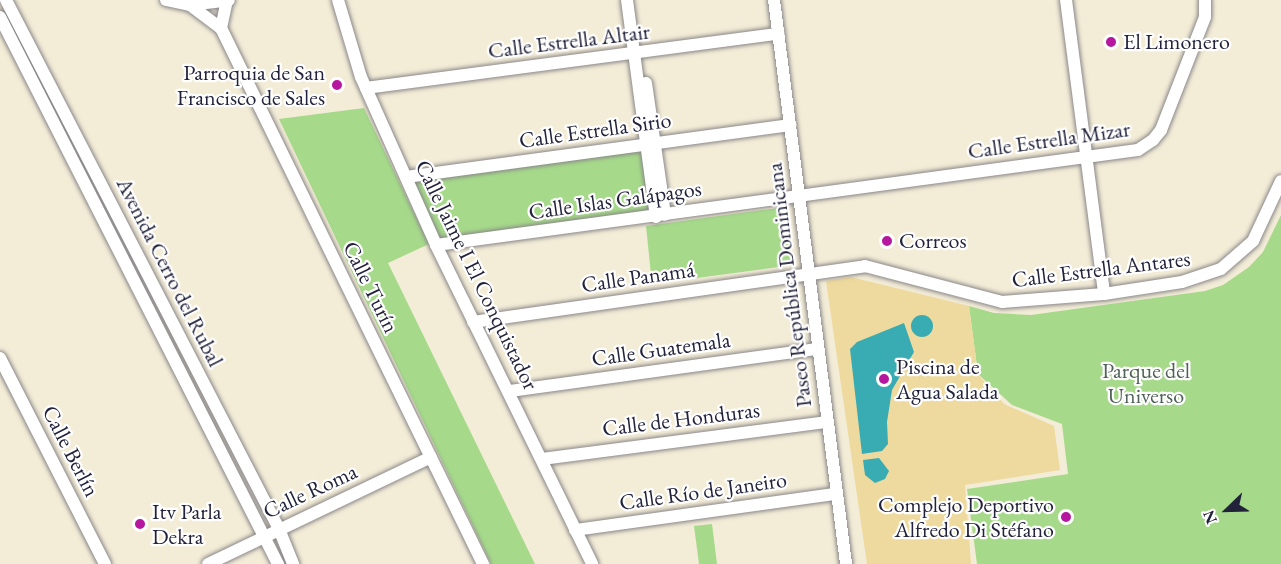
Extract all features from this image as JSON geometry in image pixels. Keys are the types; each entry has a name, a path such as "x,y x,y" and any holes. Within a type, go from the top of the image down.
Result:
{"street":[{"name":"Avenida Cerro del Rubal","path":"6,0 279,529 293,564"},
{"name":"Calle Turín","path":"166,0 190,5 221,28 483,564"},
{"path":"190,5 228,0 221,28"},
{"name":"Calle Jaime I El Conquistador","path":"339,0 354,62 436,245 473,322 510,390 592,564"},
{"path":"627,0 638,53 661,216"},
{"path":"635,0 638,53"},
{"name":"Paseo República Dominicana","path":"774,0 826,422 846,564"},
{"path":"1066,0 1104,294"},
{"name":"Calle Estrella Mizar","path":"799,194 1138,150 1153,140 1182,81 1205,17 1205,0"},
{"name":"Avenida Cerro del Rubal","path":"0,17 266,535 278,564"},
{"name":"Calle Estrella Altair","path":"366,88 778,34"},
{"name":"Calle Estrella Sirio","path":"406,177 790,124"},
{"name":"Calle Estrella Antares","path":"808,276 865,266 1002,302 1104,294 1192,280 1221,269 1252,241 1281,181"},
{"name":"Calle Islas Galápagos","path":"436,245 661,216 799,194"},
{"name":"Calle Panamá","path":"473,322 808,276"},
{"name":"Calle Guatemala","path":"510,390 817,349"},
{"name":"Calle Berlín","path":"0,358 105,564"},
{"name":"Calle de Honduras","path":"542,459 826,422"},
{"name":"Calle Roma","path":"208,564 431,457"},
{"name":"Calle Río de Janeiro","path":"575,530 836,494"}],"green space":[{"path":"364,108 429,244 388,263 535,564 491,564 279,119"},
{"path":"647,145 656,213 436,244 407,177"},
{"path":"785,207 793,265 652,284 646,226"},
{"name":"Parque del Universo","path":"1281,215 1281,564 977,564 967,489 1068,474 1062,424 1012,405 978,374 969,306 994,313 1031,315 1205,291 1223,285 1249,267 1263,252"},
{"path":"712,524 717,564 699,564 694,526"}],"sand":[{"path":"851,277 969,306 978,374 1004,404 1054,426 1060,470 965,485 971,564 867,564 826,281"}],"water":[{"path":"922,315 930,318 933,326 930,334 922,337 914,334 911,326 914,318"},
{"path":"904,323 914,352 892,390 887,422 888,444 882,451 862,454 850,349 857,342"},
{"path":"879,458 889,471 885,479 875,483 865,475 863,460"}],"place":[{"name":"El Limonero","path":"1111,42"},
{"name":"Parroquia de San Francisco de Sales","path":"337,85"},
{"name":"Correos","path":"887,241"},
{"name":"Piscina de Agua Salada","path":"884,379"},
{"name":"Complejo Deportivo Alfredo Di Stéfano","path":"1066,517"},
{"name":"Itv Parla Dekra","path":"140,524"}]}
